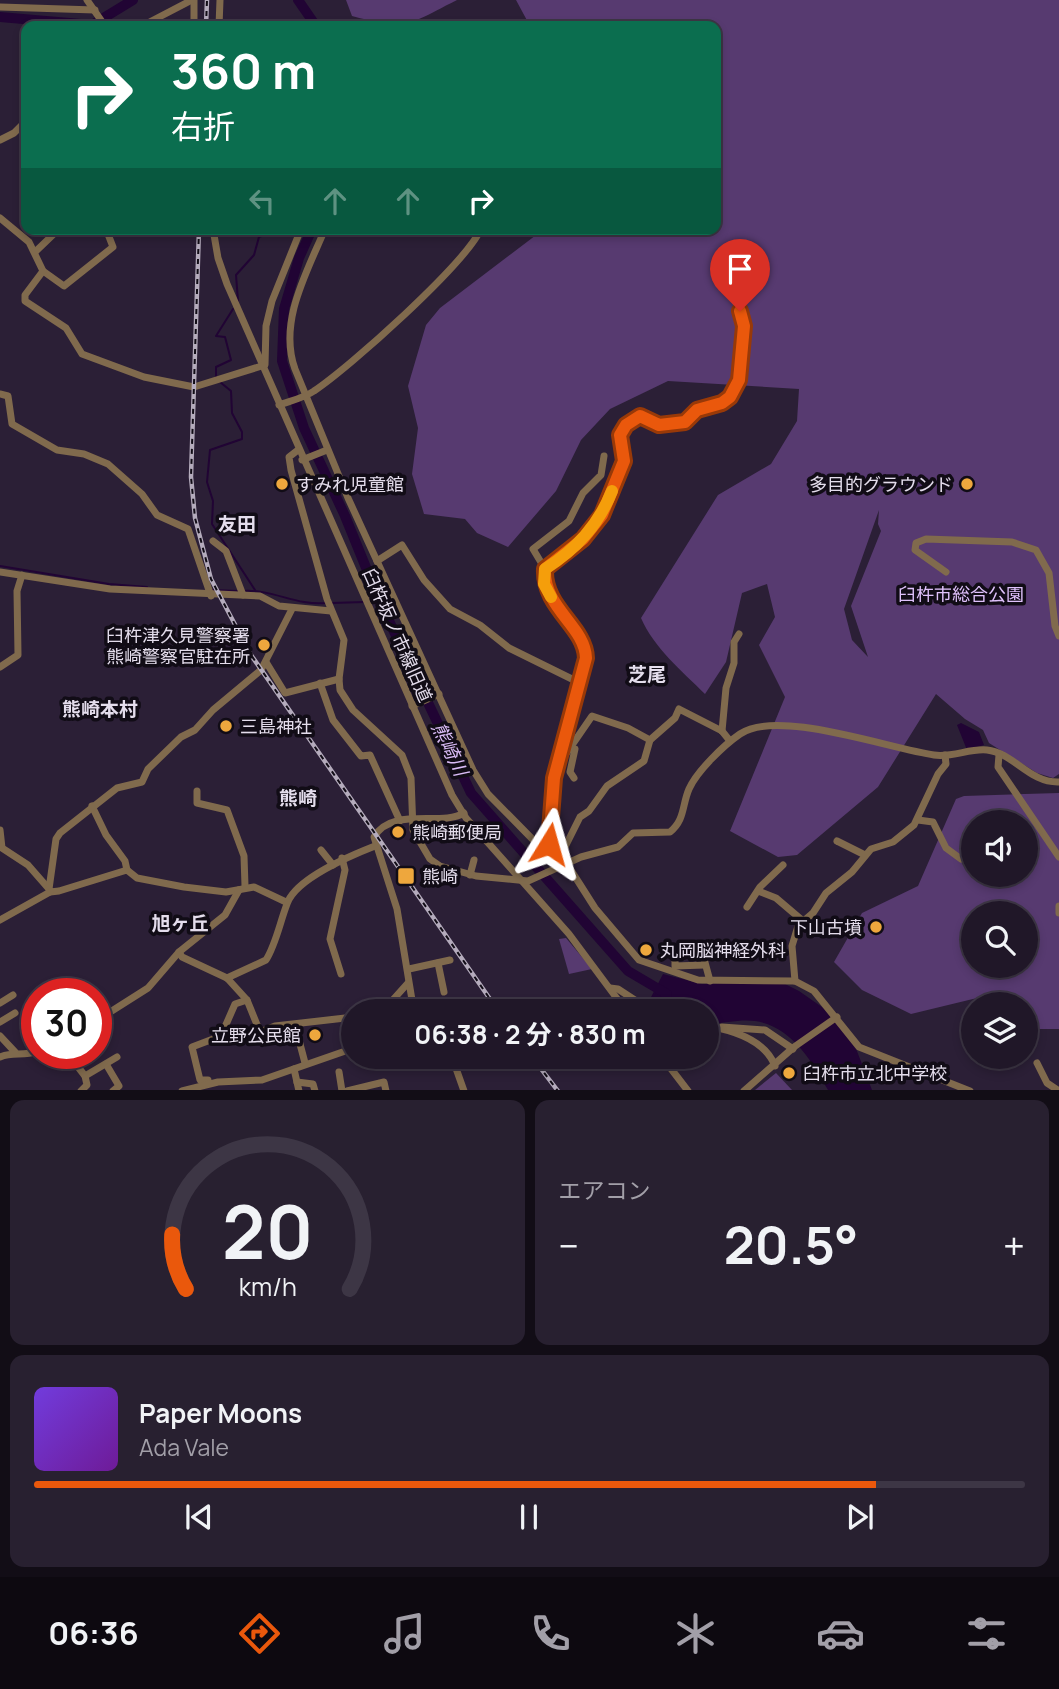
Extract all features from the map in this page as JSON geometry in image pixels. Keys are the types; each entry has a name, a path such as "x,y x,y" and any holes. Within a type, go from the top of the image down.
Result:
{"street":[{"path":"87,0 102,21"},
{"path":"152,21 193,0 194,21"},
{"path":"219,21 220,0"},
{"path":"0,7 96,11"},
{"path":"0,140 21,125"},
{"path":"1,220 26,239 35,251 43,271 66,286 113,247 108,235"},
{"path":"35,251 52,235"},
{"name":"臼杵坂ノ市線旧道","path":"214,235 218,258 234,301 282,404 298,450 305,459 452,795 464,813 569,934 618,999"},
{"path":"43,271 25,295 25,301 66,328 82,354 159,381 194,387 262,366 272,301 299,235"},
{"path":"323,235 297,300 290,327 291,356 326,450 484,789 547,855 557,855"},
{"path":"282,404 306,395 335,375 469,249 477,235"},
{"path":"545,569 583,539 602,515 624,461 620,435 626,425 640,416 659,425 685,422 697,410 725,401 737,387 744,326 734,297"},
{"path":"0,394 8,397 12,424 18,429 57,450 84,454 108,464 142,494 158,515 188,529 210,592"},
{"path":"298,450 290,456 290,465 327,598 344,640 339,679 346,702 402,755 411,778 414,835 430,859 470,873 525,881 618,847 633,834 670,832 682,818 690,787 730,741 755,728 803,729 945,755 986,750 1036,778 1059,782"},
{"path":"305,459 326,450"},
{"path":"604,456 601,475 583,493 569,521 533,549 545,569 544,584 550,596 586,649 580,683 554,778 549,844 588,898 639,960 690,978 710,981 765,978 794,981 814,991 859,1047 970,1090"},
{"path":"946,572 915,550 916,543 926,539 1025,545 1036,550 1046,564 1059,636"},
{"path":"213,541 221,544 226,551 242,592"},
{"path":"377,562 402,545 424,580 450,609 480,625 509,648 580,683"},
{"path":"0,572 110,589 242,592 292,609 331,609"},
{"path":"0,667 18,655 17,591 22,575"},
{"path":"49,890 56,839 88,814 92,806 117,788 142,782 148,769 181,737 195,730 266,662 292,609"},
{"path":"722,731 726,688 734,663 734,642 739,634"},
{"path":"266,662 285,693 339,679"},
{"path":"320,683 333,720 361,756 370,755 400,821"},
{"path":"414,705 439,695"},
{"path":"557,855 579,818 589,811 607,786 643,761 650,740 676,718 681,708 722,731 730,741"},
{"path":"559,764 576,741 587,719 596,716 650,740"},
{"path":"574,778 570,772 576,741"},
{"path":"794,981 792,940 803,921 813,913 826,893 852,872 871,849 906,834 918,820 938,774 946,764 945,755"},
{"path":"999,755 998,767 1059,857"},
{"path":"112,1011 148,988 179,952 225,915 242,888 244,856 227,810 197,803 197,791"},
{"path":"92,806 106,835 125,861 127,870"},
{"path":"412,999 408,983 409,969 391,886 376,845 378,831 413,818 459,816 464,813"},
{"path":"918,820 933,822 944,845 961,859"},
{"path":"0,830 2,848 28,865 49,890"},
{"path":"837,841 865,855"},
{"path":"228,978 266,960 286,902 342,858 376,845"},
{"path":"321,850 333,865"},
{"path":"341,974 330,939 345,870 342,858"},
{"path":"470,873 474,860"},
{"path":"747,906 783,865"},
{"path":"0,920 49,890 127,870 145,880 197,889 258,888 286,902"},
{"path":"748,889 776,898 803,921"},
{"path":"1059,906 1059,913"},
{"path":"700,944 710,981"},
{"path":"179,952 198,965 228,978 247,1000 260,1032 268,1027 341,1019"},
{"path":"675,954 675,966 704,965"},
{"path":"409,969 450,960"},
{"path":"438,963 444,992"},
{"path":"394,999 408,983"},
{"path":"610,988 618,989 633,999"},
{"path":"0,1003 13,995"},
{"path":"247,1000 235,1004 221,1036 192,1047 200,1080 262,1080 341,1052"},
{"path":"0,1010 2,1021 15,1013"},
{"path":"744,1090 793,1048 836,1017"},
{"path":"295,1025 305,1063"},
{"path":"719,1028 736,1025 765,1030 793,1048"},
{"path":"719,1028 735,1032 763,1047 775,1066"},
{"path":"0,1036 15,1052"},
{"path":"0,1057 21,1053"},
{"path":"112,1060 117,1057"},
{"path":"1038,1065 1047,1083 1059,1090"},
{"path":"80,1069 87,1085 81,1090"},
{"path":"85,1076 97,1069"},
{"path":"109,1069 119,1086 113,1090"},
{"path":"294,1069 299,1090"},
{"path":"456,1069 464,1090"},
{"path":"671,1069 688,1090"},
{"path":"339,1072 344,1090 384,1082 386,1090"},
{"path":"182,1090 225,1081"},
{"path":"297,1082 313,1084 315,1090"}],"green space":[{"path":"346,0 457,0 414,21 376,21 352,16"},
{"name":"臼杵市総合公園","path":"516,0 1059,0 1059,774 1053,778 1037,773 989,743 983,730 965,719 936,694 878,787 797,855 778,857 730,831 785,697 759,645 775,617 767,584 742,593 726,662 705,694 661,649 641,618 718,495 771,464 797,421 799,389 668,381 610,409 581,440 556,491 508,547 477,533 465,519 424,514 412,474 418,428 408,386 426,325 440,308 536,235 721,235 721,21 527,21","holes":["879,510 878,524 881,531 851,606 868,657 852,640 844,609"]},
{"path":"1059,793 1059,1029 1038,1029 1038,992 961,992 961,1002 911,1014 862,990 834,962 862,913 918,886 956,799 964,796"},
{"path":"566,938 592,969 569,974 559,939"},
{"path":"776,1073 792,1090 755,1090"}],"shaded area":[{"path":"961,723 979,732 984,745 967,750 957,725"},
{"path":"663,974 702,984 785,984 829,1012 855,1046 872,1090 828,1090 799,1047 779,1030 755,1021 719,1023 719,999 650,999"}],"waterway":[{"name":"熊崎川","path":"99,21 133,0"},
{"name":"熊崎川","path":"298,0 313,21"},
{"name":"熊崎川","path":"0,17 46,21"},
{"path":"238,301 236,275 254,255 259,237 264,235"},
{"name":"熊崎川","path":"309,235 299,258 284,309 282,361 304,428 345,516 380,602 471,793 628,971 667,994"},
{"path":"216,378 216,367 231,360 225,337 216,336 233,309"},
{"path":"220,382 231,391 232,413 242,432 242,439 210,450 207,482 213,501 212,524 255,590"},
{"path":"0,566 109,584 147,587"},
{"path":"212,590 238,591"},
{"path":"243,591 326,603"},
{"path":"332,603 364,602"},
{"path":"370,602 380,602"}],"railway":[{"path":"206,21 207,0"},
{"path":"199,235 191,477 195,518 211,579 251,655 490,999"},
{"path":"541,1069 557,1090"}],"slow traffic":[{"path":"551,597 544,584 545,569 588,534 602,515 612,491"}],"place":[{"name":"すみれ児童館","path":"282,484"},
{"name":"多目的グラウンド","path":"967,484"},
{"name":"臼杵津久見警察署 熊崎警察官駐在所","path":"264,645"},
{"name":"三島神社","path":"226,726"},
{"name":"熊崎郵便局","path":"398,832"},
{"name":"熊崎","path":"406,876"},
{"name":"下山古墳","path":"876,927"},
{"name":"丸岡脳神経外科","path":"646,950"},
{"name":"立野公民館","path":"315,1035"},
{"name":"臼杵市立北中学校","path":"789,1073"}],"district":[{"name":"友田","path":"237,524"},
{"name":"芝尾","path":"647,674"},
{"name":"熊崎本村","path":"100,709"},
{"name":"熊崎","path":"298,798"},
{"name":"旭ヶ丘","path":"180,923"}],"route":[{"path":"549,844 555,805 554,778 580,683 586,649 558,611 544,584 545,569 583,539 598,522 624,461 620,433 633,418 645,417 664,426 685,422 697,410 722,403 734,392 739,380 744,326 740,311"}]}
